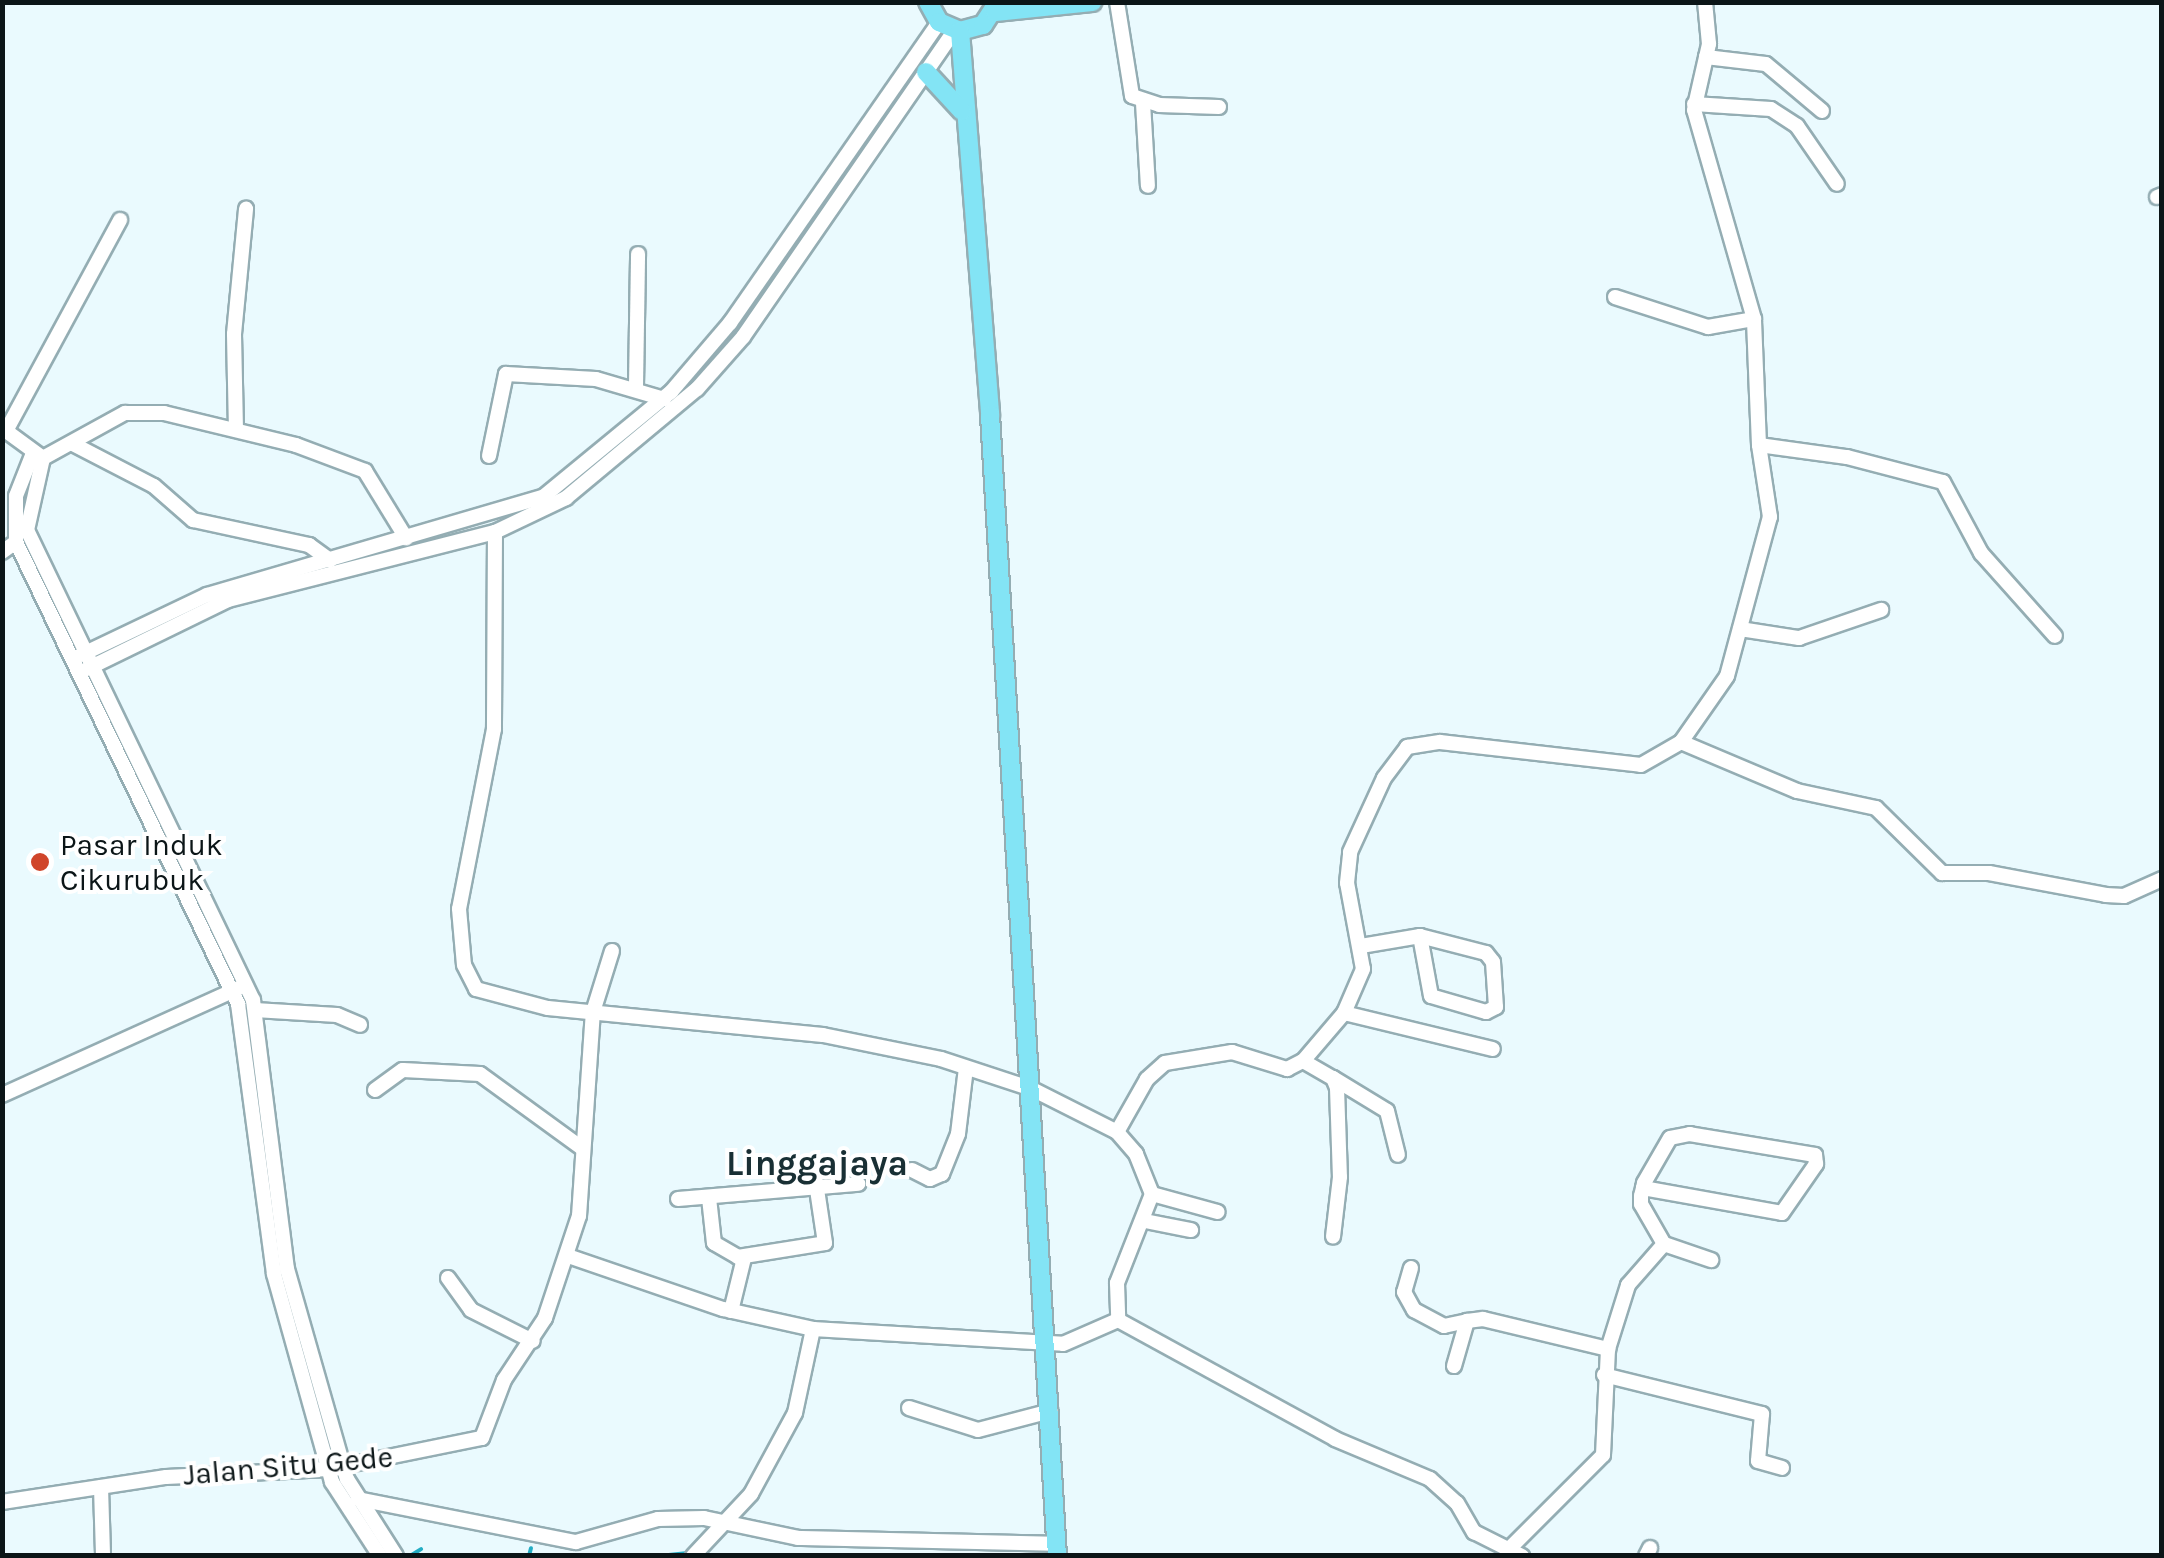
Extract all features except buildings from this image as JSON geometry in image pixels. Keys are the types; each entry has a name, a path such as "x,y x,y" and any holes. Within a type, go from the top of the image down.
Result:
{"main road":[{"path":"928,2 951,28 962,70 962,112 990,415 1057,1550"},
{"path":"951,28 992,13 1051,3 1092,2"},
{"path":"962,70 992,13"},
{"path":"926,72 962,112"}],"street":[{"path":"1118,2 1126,81 1143,102 1148,186"},
{"path":"1117,1132 1148,1079 1165,1063 1215,1051 1286,1068 1303,1061 1344,1013 1360,985 1361,946 1347,864 1384,778 1407,747 1440,742 1641,766 1681,742 1727,676 1770,528 1759,445 1754,320 1694,104 1706,57 1705,2"},
{"path":"85,662 228,600 406,538 543,497 611,453 697,389 743,336 926,72 951,28"},
{"path":"85,662 207,595 330,560 347,561 495,532 546,512 611,453 730,322 951,28"},
{"path":"1706,57 1766,64 1822,111"},
{"path":"1143,102 1218,107"},
{"path":"1694,104 1771,109 1796,126 1837,184"},
{"path":"236,430 234,334 246,209"},
{"path":"38,456 4,430 120,220"},
{"path":"636,386 638,254"},
{"path":"1615,297 1708,327 1754,320"},
{"path":"730,322 743,336"},
{"path":"489,456 506,374 636,386 664,398"},
{"path":"380,1556 341,1496 287,1270 256,1010 85,662 16,542 16,496 38,456 73,444 125,412 164,413 358,466 406,538"},
{"path":"73,444 154,486 193,520 309,545 330,560"},
{"path":"1759,445 1847,457 1943,482 1981,553 2055,636"},
{"path":"38,456 27,530 231,992 246,1058 274,1274 336,1467 396,1556"},
{"path":"495,532 494,729 459,909 464,965 476,989 489,996 593,1012 823,1035 966,1068 1032,1089 1117,1132 1136,1154 1152,1194 1145,1221 1117,1283 1118,1320"},
{"path":"2,552 16,542"},
{"path":"1740,629 1799,638 1881,610"},
{"path":"1681,742 1797,791 1876,808 1942,873 1989,873 2124,896 2162,879"},
{"path":"1361,946 1420,936 1486,952 1496,1007 1486,1012 1430,996 1420,936"},
{"name":"Jalan Situ Gede","path":"2,1502 101,1487 336,1467 482,1438 504,1380 533,1341 568,1256 585,1178 582,1148 593,1012 612,951"},
{"path":"2,1095 246,984"},
{"path":"256,1010 337,1015 360,1024"},
{"path":"1344,1013 1493,1048"},
{"path":"1303,1061 1387,1111 1398,1155"},
{"path":"912,1170 930,1178 942,1174 958,1134 966,1068"},
{"path":"375,1090 402,1070 480,1074 582,1148"},
{"path":"1332,1078 1341,1112 1333,1237"},
{"path":"1642,1188 1782,1213 1817,1159 1682,1133 1670,1138 1642,1188 1641,1204 1664,1244 1711,1260"},
{"path":"710,1198 714,1243 741,1258 825,1244 813,1163"},
{"path":"678,1199 816,1191 858,1184"},
{"path":"1152,1194 1218,1212"},
{"path":"1145,1221 1191,1230"},
{"path":"1118,1320 1335,1439 1430,1479 1457,1503 1474,1532 1516,1551 1603,1455 1608,1349 1628,1285 1664,1244"},
{"path":"568,1256 727,1310 812,1329 1046,1344 1085,1338 1118,1320"},
{"path":"727,1310 741,1258"},
{"path":"1412,1268 1404,1292 1414,1310 1444,1326 1468,1321 1516,1324 1608,1349"},
{"path":"448,1278 471,1310 533,1341"},
{"path":"1454,1366 1468,1321"},
{"path":"694,1554 751,1494 795,1412 812,1329"},
{"path":"1604,1375 1762,1414 1758,1462 1782,1468"},
{"path":"909,1408 978,1430 1050,1411"},
{"path":"101,1487 104,1556"},
{"path":"341,1496 576,1542 658,1519 724,1523 798,1538 1057,1550"}],"waterway":[{"path":"529,1556 531,1548"},
{"path":"410,1556 421,1549"},
{"path":"659,1556 688,1553"}],"place":[{"name":"Pasar Induk Cikurubuk","path":"40,862"}],"district":[{"name":"Linggajaya","path":"817,1164"}]}
